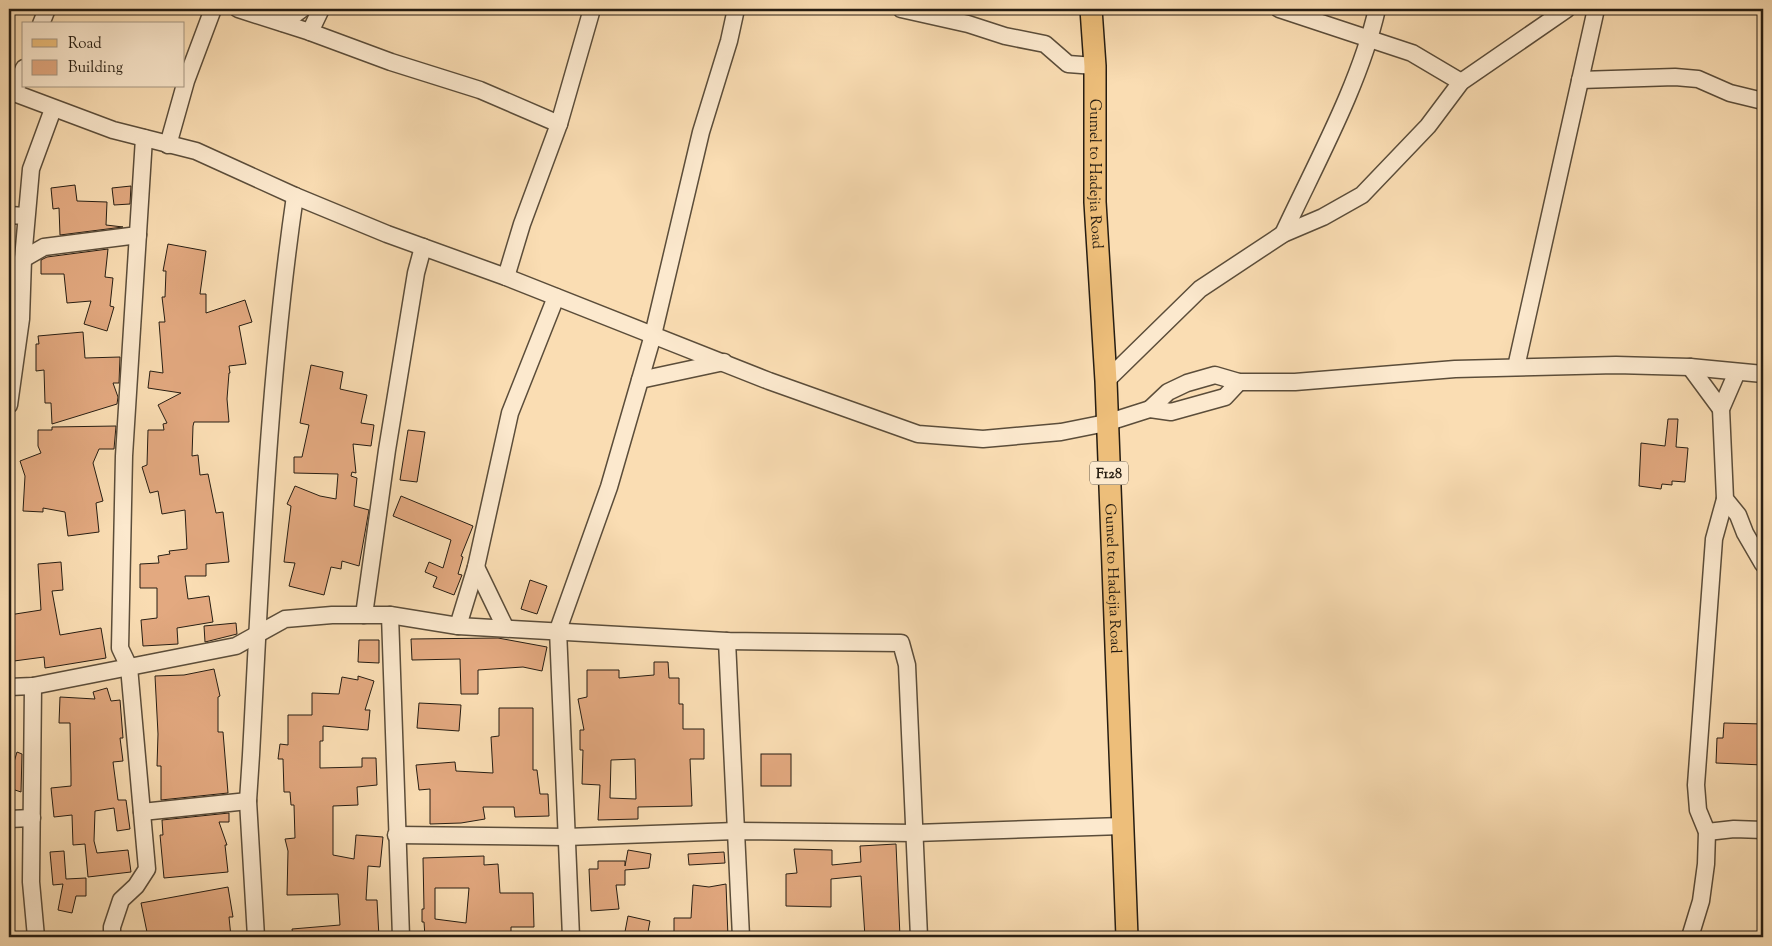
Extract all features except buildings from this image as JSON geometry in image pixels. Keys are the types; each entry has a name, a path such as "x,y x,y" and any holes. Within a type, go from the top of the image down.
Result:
{"main road":[{"name":"Gumel to Hadejia Road","path":"1091,9 1095,66 1095,202 1106,381 1106,423 1127,937"}],"street":[{"path":"42,22 47,9"},
{"path":"185,85 213,9"},
{"path":"238,9 310,32 391,62 480,90 559,124"},
{"path":"283,23 302,9"},
{"path":"310,32 321,9"},
{"path":"506,277 522,224 559,124 592,9"},
{"path":"571,937 558,630 609,487 653,335 701,132 729,41 736,9"},
{"path":"908,9 968,24 1005,36 1045,44 1068,64 1095,66"},
{"path":"1279,9 1412,53 1461,82"},
{"path":"1283,234 1336,122 1371,38 1377,9"},
{"path":"1106,381 1200,289 1283,234 1323,217 1362,196 1428,126 1461,82 1567,9"},
{"path":"1516,367 1596,9"},
{"path":"22,72 11,92 53,109 144,138 196,151 295,196 423,247 506,277 769,381 918,434 992,439 1051,433 1106,423 1150,409 1168,392 1187,383 1216,376 1239,382 1295,382 1455,369 1616,365 1690,367 1763,374"},
{"path":"1580,80 1676,77 1698,79 1730,93 1763,101"},
{"path":"168,145 184,88"},
{"path":"9,405 15,317 23,259 31,169 53,109"},
{"path":"112,937 121,900 136,886 147,869 129,667 120,648 124,456 144,138"},
{"path":"256,937 248,801 274,361 281,289 295,196"},
{"path":"9,215 26,216"},
{"path":"23,259 44,247 138,235"},
{"path":"25,236 44,247"},
{"path":"364,615 387,450 416,273 423,247"},
{"path":"458,626 476,567 510,413 556,297"},
{"path":"640,380 724,362"},
{"path":"1690,367 1722,409"},
{"path":"1690,937 1700,901 1707,832 1698,810 1697,776 1714,539 1725,499 1722,409 1737,372"},
{"path":"1150,409 1171,412 1225,397 1239,382"},
{"path":"1725,499 1738,515 1745,533 1763,564"},
{"path":"476,567 505,627"},
{"path":"9,688 33,686 236,646 285,619 364,615 390,615 458,626 505,627 727,641 901,643 907,665 919,937"},
{"path":"390,615 396,835 401,937"},
{"path":"727,641 741,937"},
{"path":"33,686 31,882 36,937"},
{"path":"142,812 248,801"},
{"path":"9,819 32,818"},
{"path":"396,835 566,837 736,831 915,833 1122,826"},
{"path":"1707,832 1734,829 1763,830"}]}
